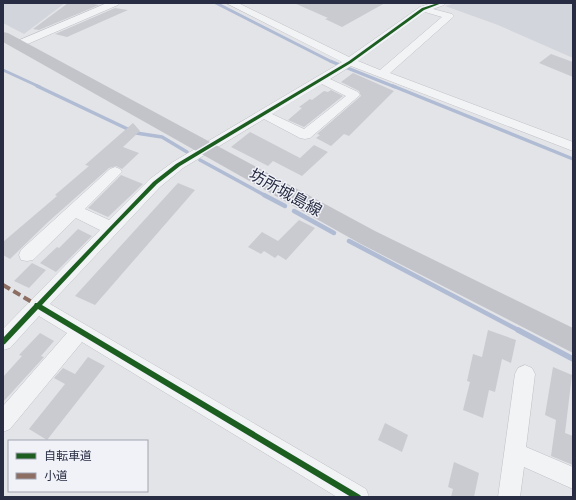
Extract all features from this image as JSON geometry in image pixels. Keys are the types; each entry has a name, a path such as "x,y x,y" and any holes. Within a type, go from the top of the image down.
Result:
{"main road":[{"name":"坊所城島線","path":"11,40 367,237 573,341"}],"street":[{"path":"11,40 115,3"},
{"path":"231,3 350,62 573,147"},
{"path":"3,342 155,183 178,165 350,62 423,9 441,3"},
{"path":"382,74 449,16 423,9"},
{"path":"263,114 305,135 354,95 321,79"},
{"path":"27,255 115,172"},
{"path":"74,211 111,228"},
{"path":"37,305 358,497"},
{"path":"3,422 80,331"},
{"path":"509,497 516,453 525,374"},
{"path":"516,453 573,478"}],"shaded area":[{"path":"3,3 65,3 24,34 3,23"},
{"path":"456,3 573,3 573,58 498,25 445,6"}],"building":[{"path":"68,3 89,3 99,5 39,30 33,29"},
{"path":"294,3 385,3 342,27 325,19 328,18"},
{"path":"115,8 128,10 67,37 55,34"},
{"path":"551,54 573,62 573,77 539,63"},
{"path":"353,73 394,91 349,136 344,134 331,146 316,138 320,135 317,134 361,96 359,91 341,82"},
{"path":"331,90 343,96 304,127 288,120 302,108 299,107 310,99 312,100 324,91 328,92"},
{"path":"133,123 140,131 123,147 139,153 122,169 116,166 109,168 48,222 10,259 3,255 3,242 57,196 55,195 89,166 85,165"},
{"path":"250,132 300,158 314,145 328,152 302,176 273,161 268,166 231,147"},
{"path":"121,175 143,184 108,217 88,208"},
{"path":"178,183 195,190 95,305 75,296"},
{"path":"299,220 315,228 286,260 278,255 275,258 264,251 261,254 248,247 262,232 278,241"},
{"path":"78,229 92,236 56,272 40,263 57,247 59,248"},
{"path":"32,263 46,270 29,288 14,281"},
{"path":"488,330 516,340 511,363 502,359 495,392 489,390 483,418 463,410 470,382 467,381 473,354 482,357"},
{"path":"40,333 54,341 41,356 44,357 3,402 3,377 22,356 19,355"},
{"path":"88,357 105,366 47,440 29,429 65,384 54,378 63,368 75,374"},
{"path":"553,367 572,375 565,433 573,436 573,465 551,456 556,420 545,415"},
{"path":"385,423 408,435 402,452 378,440"},
{"path":"454,462 479,473 474,497 451,497 453,489 448,487"}],"waterway":[{"path":"216,3 330,61 395,87"},
{"path":"3,70 40,87"},
{"path":"37,86 136,133 162,137 187,152"},
{"path":"393,86 573,159"},
{"path":"200,160 266,196"},
{"path":"264,195 285,206"},
{"path":"294,211 334,233"},
{"path":"349,241 520,331"},
{"path":"518,330 573,359"}],"marked path":[{"path":"3,285 37,305"}],"cycle path":[{"path":"3,342 155,183 178,165 350,62 423,9 441,3"},
{"path":"37,305 358,497"}]}
